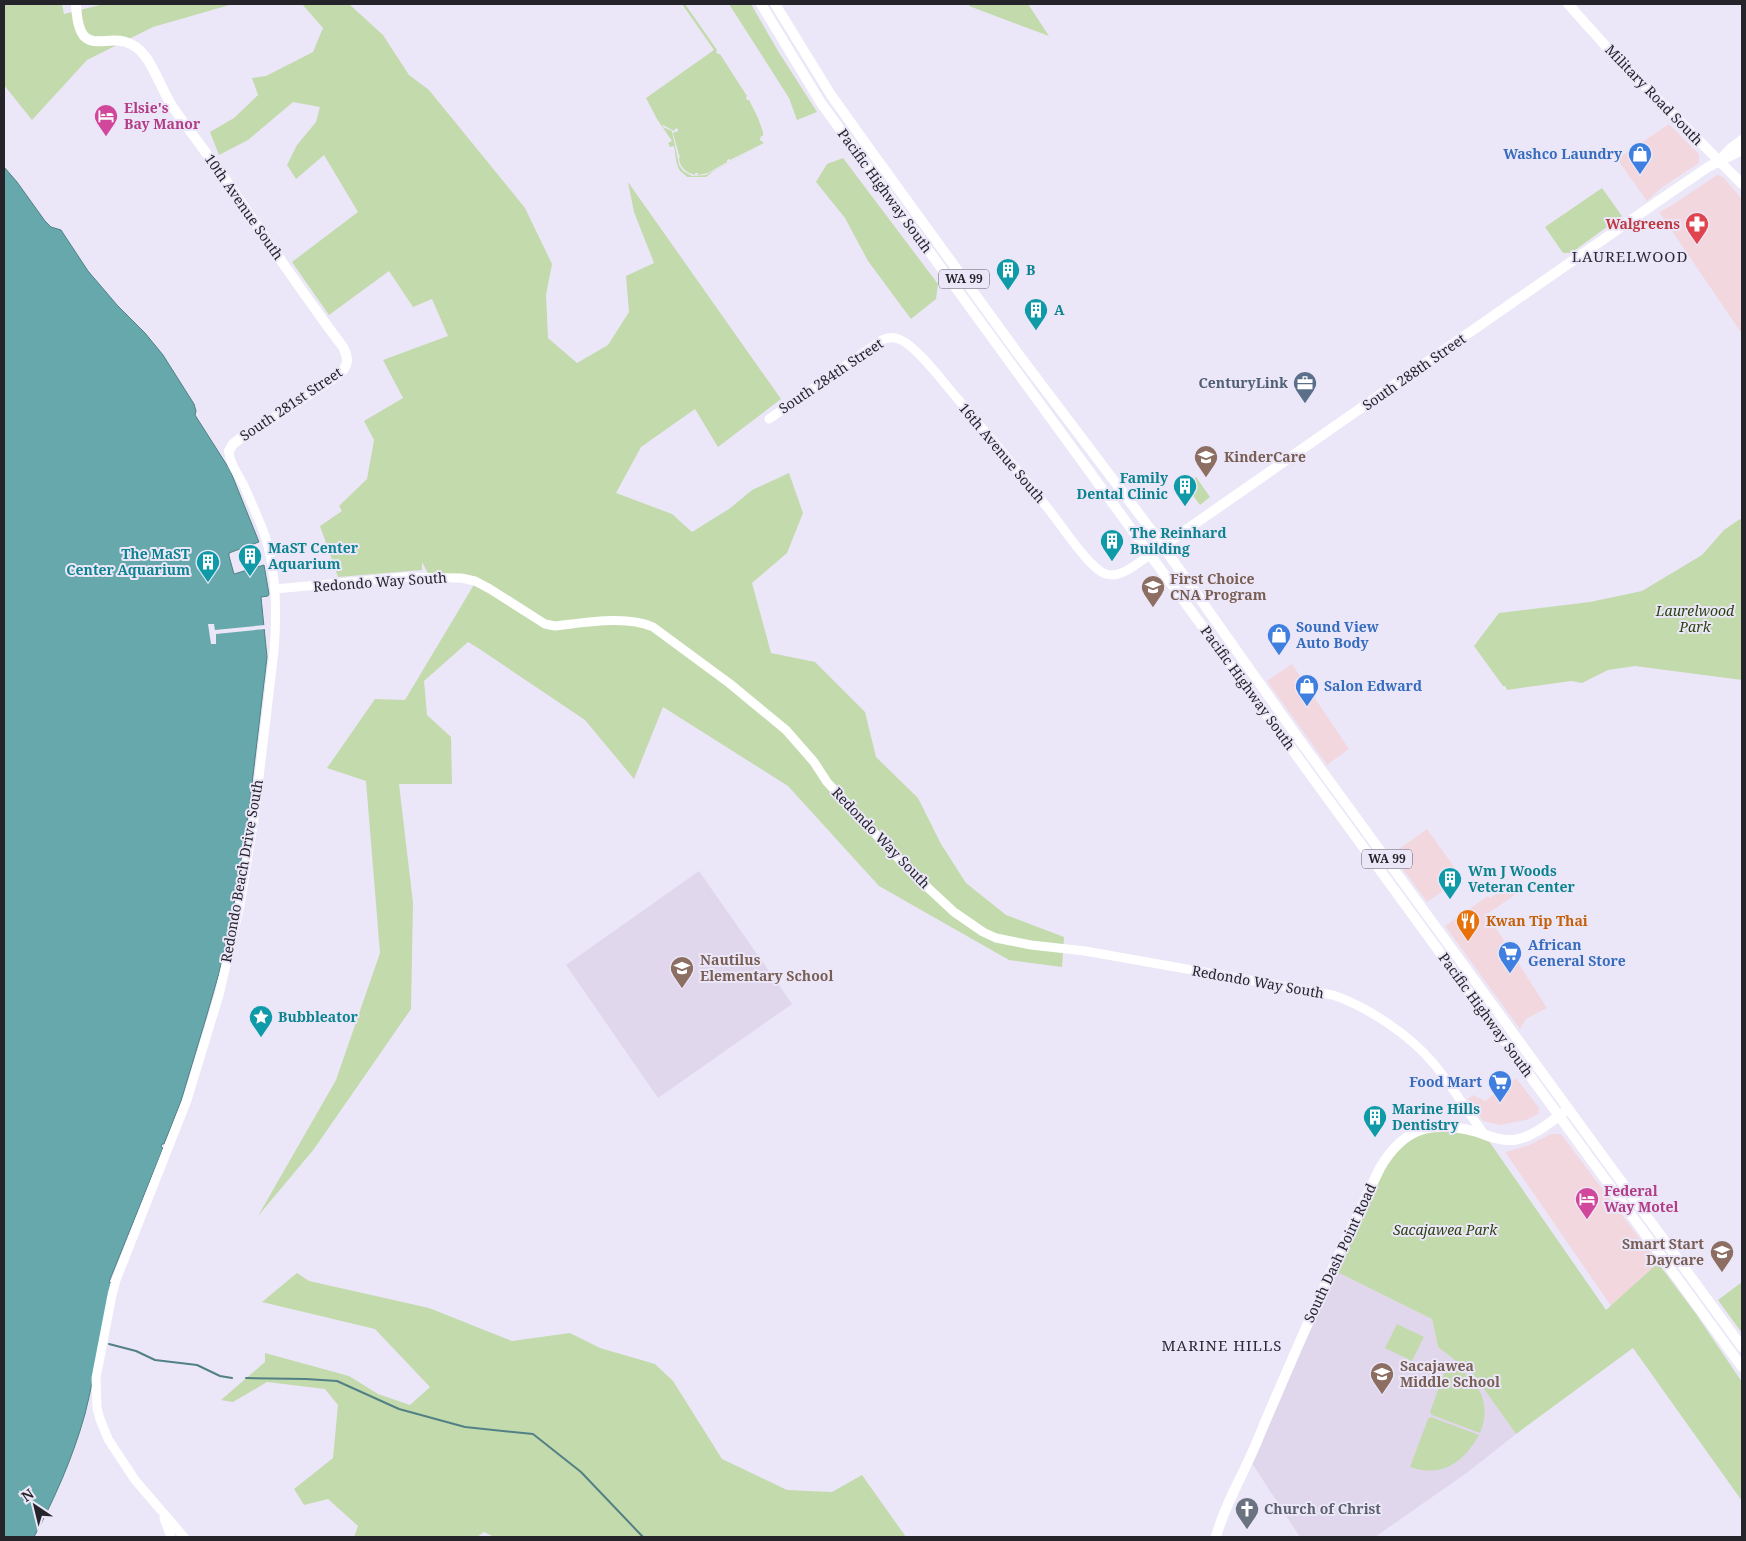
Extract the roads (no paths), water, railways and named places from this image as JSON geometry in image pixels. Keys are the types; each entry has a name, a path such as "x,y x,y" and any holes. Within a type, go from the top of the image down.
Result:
{"main road":[{"name":"10th Avenue South","path":"76,4 77,24 84,37 94,41 120,40 133,46 145,56 172,105 346,354"},
{"name":"Pacific Highway South","path":"761,4 821,103 1742,1367"},
{"name":"Pacific Highway South","path":"775,4 831,95 1020,355 1163,546 1365,830 1742,1347"},
{"name":"Military Road South","path":"1568,4 1616,57 1742,184"},
{"path":"784,43 820,93 827,96 831,95"},
{"name":"South 288th Street","path":"1720,161 1730,149 1742,140"},
{"name":"South 288th Street","path":"1150,555 1657,202 1720,161 1742,150"},
{"path":"902,214 930,244 937,242"},
{"name":"South 281st Street","path":"229,451 232,444 338,374 347,364 346,354"},
{"path":"1313,777 1336,799 1358,829 1362,832 1365,830"},
{"path":"1364,847 1371,847 1394,878 1420,904"},
{"name":"South Dash Point Road","path":"1216,1537 1231,1497 1250,1460 1295,1351 1385,1159 1402,1140 1424,1128 1447,1126 1498,1139 1514,1140 1537,1132 1569,1109"},
{"path":"1636,1222 1643,1224 1667,1253 1670,1255 1675,1254"}],"street":[{"name":"South 284th Street","path":"769,419 882,340 894,338"},
{"name":"16th Avenue South","path":"894,338 904,342 932,369 1016,466 1090,561 1105,574"},
{"name":"Redondo Beach Drive South","path":"162,1513 122,1461 103,1428 97,1408 96,1378 112,1295 119,1272 187,1100 219,995 233,939 254,819 274,651 276,626 275,590 265,536 231,460 229,451"},
{"name":"South 288th Street","path":"1105,574 1116,575 1124,572 1150,555"},
{"name":"Redondo Way South","path":"275,590 404,577 461,578 474,581 490,589 545,624 555,626 621,621 641,622 653,627 729,683 786,730 814,762 827,782 893,853 941,901 972,926 996,938 1014,942 1085,951 1332,995 1345,999 1360,1006 1421,1050 1435,1066 1484,1134"},
{"path":"162,1513 184,1537"},
{"path":"162,1513 171,1537"}],"waterway":[{"path":"109,1344 136,1351 155,1360 197,1365 220,1376 232,1378"},
{"path":"246,1378 337,1381 399,1409 465,1427 533,1434 581,1472 643,1537"}],"place":[{"name":"Elsie's Bay Manor","path":"106,137"},
{"name":"Washco Laundry","path":"1640,175"},
{"name":"Walgreens","path":"1697,245"},
{"name":"B","path":"1008,291"},
{"name":"A","path":"1036,331"},
{"name":"CenturyLink","path":"1305,404"},
{"name":"KinderCare","path":"1206,478"},
{"name":"Family Dental Clinic","path":"1185,507"},
{"name":"The Reinhard Building","path":"1112,562"},
{"name":"MaST Center Aquarium","path":"250,577"},
{"name":"The MaST Center Aquarium","path":"208,583"},
{"name":"First Choice CNA Program","path":"1153,608"},
{"name":"Sound View Auto Body","path":"1279,656"},
{"name":"Salon Edward","path":"1307,707"},
{"name":"Wm J Woods Veteran Center","path":"1450,900"},
{"name":"Kwan Tip Thai","path":"1468,942"},
{"name":"African General Store","path":"1510,974"},
{"name":"Nautilus Elementary School","path":"682,989"},
{"name":"Bubbleator","path":"261,1038"},
{"name":"Food Mart","path":"1500,1103"},
{"name":"Marine Hills Dentistry","path":"1375,1138"},
{"name":"Federal Way Motel","path":"1587,1220"},
{"name":"Smart Start Daycare","path":"1722,1273"},
{"name":"Sacajawea Middle School","path":"1382,1395"},
{"name":"Church of Christ","path":"1247,1530"}],"district":[{"name":"LAURELWOOD","path":"1630,257"},
{"name":"MARINE HILLS","path":"1222,1346"}],"park label":[{"name":"Laurelwood Park","path":"1695,620"},
{"name":"Sacajawea Park","path":"1445,1230"}]}
